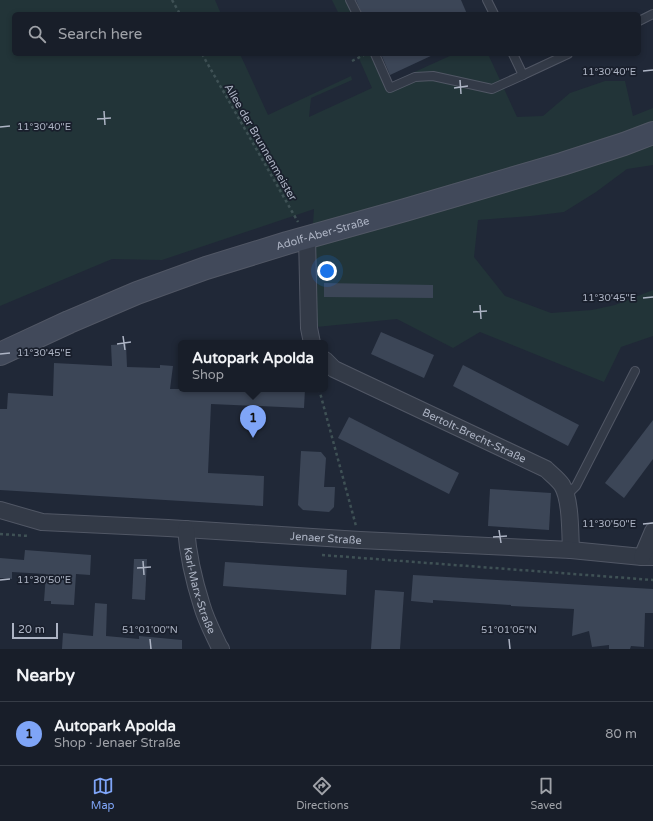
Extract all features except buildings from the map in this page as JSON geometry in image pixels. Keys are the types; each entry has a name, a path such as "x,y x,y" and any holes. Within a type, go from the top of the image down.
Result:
{"main road":[{"name":"Adolf-Aber-Straße","path":"0,354 137,293 206,268 307,237 562,164 653,133"}],"street":[{"path":"307,237 309,328 311,340"},
{"name":"Bertolt-Brecht-Straße","path":"328,363 334,369 546,469 562,485 566,496 569,506 571,550"},
{"name":"Jenaer Straße","path":"0,510 42,522 571,550 647,557"},
{"name":"Karl-Marx-Straße","path":"186,529 187,545 191,565 202,607 221,649"},
{"path":"647,557 653,531"}],"lane":[{"path":"350,0 356,12"},
{"path":"487,0 493,12"},
{"path":"641,20 653,14"},
{"path":"376,56 390,88 415,77 433,76 492,89 564,56"},
{"path":"514,56 523,76"},
{"path":"566,496 576,486 635,371"}],"path":[{"path":"172,0 179,12"},
{"name":"Allee der Brunnenmeister","path":"203,56 307,237"},
{"path":"352,61 362,56"},
{"path":"320,392 360,540"},
{"path":"0,534 29,536"},
{"path":"318,555 653,580"}],"shaded area":[{"path":"0,0 215,0 220,12 12,12 12,56 241,56 268,115 351,76 352,80 311,98 309,117 372,88 358,56 372,56 386,85 450,56 489,56 517,117 543,116 570,93 605,81 625,81 633,116 653,108 653,165 627,169 596,192 564,212 478,220 474,257 505,296 551,313 592,310 615,305 653,290 653,336 621,347 604,382 480,332 453,348 397,319 306,328 314,209 162,260 112,259 0,306"},
{"path":"332,0 346,0 352,12 338,12"}],"place":[{"name":"Autopark Apolda","path":"253,438"}]}
